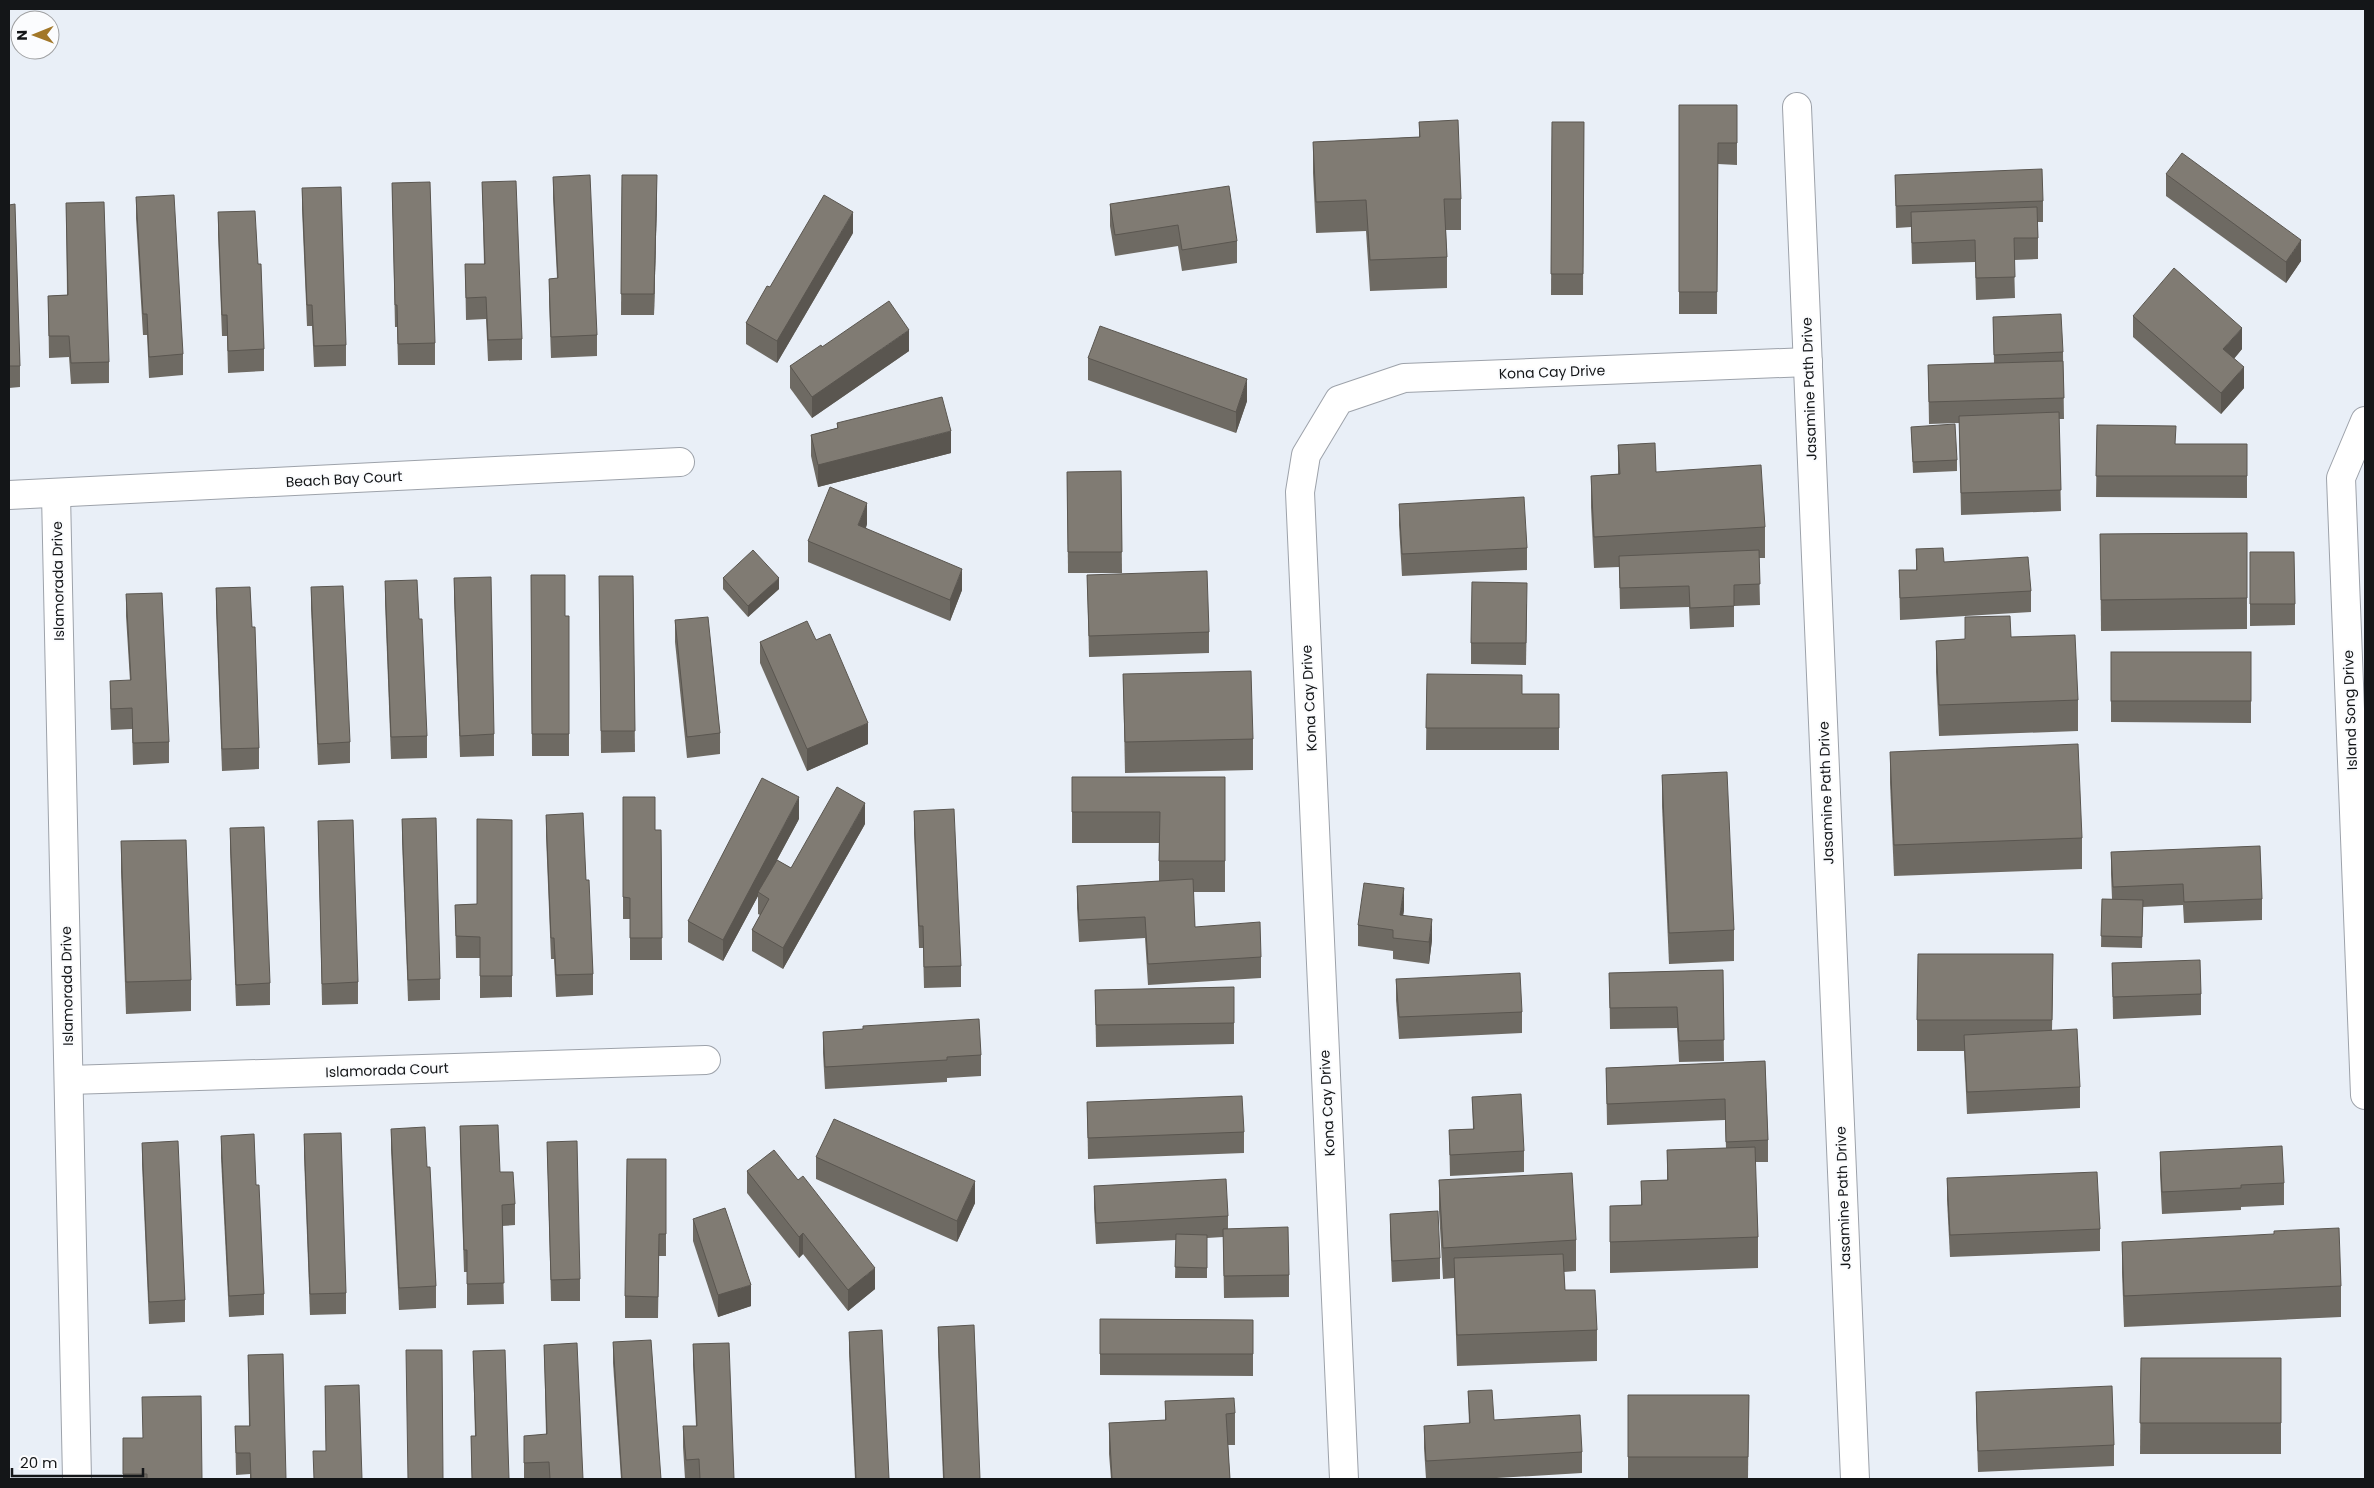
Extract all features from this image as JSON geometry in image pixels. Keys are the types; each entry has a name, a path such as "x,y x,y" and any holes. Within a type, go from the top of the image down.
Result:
{"street":[{"name":"Jasamine Path Drive","path":"1797,107 1855,1479"},
{"name":"Kona Cay Drive","path":"1344,1479 1300,492 1306,455 1339,400 1404,378 1808,362"},
{"name":"Island Song Drive","path":"2365,421 2341,478 2365,1094"},
{"name":"Beach Bay Court","path":"9,495 680,462"},
{"name":"Islamorada Drive","path":"56,494 77,1479"},
{"name":"Islamorada Court","path":"69,1080 706,1060"}],"building":[{"path":"1679,105 1737,105 1737,143 1718,143 1717,292 1679,292"},
{"path":"1458,120 1461,199 1444,199 1447,257 1370,260 1366,200 1316,202 1313,142 1420,137 1419,122"},
{"path":"1552,122 1584,122 1583,274 1551,274"},
{"path":"2182,153 2301,240 2286,262 2166,174"},
{"path":"2042,169 2043,201 1896,206 1895,175"},
{"path":"590,175 597,335 551,337 549,279 558,278 553,177"},
{"path":"622,175 657,175 654,294 621,294"},
{"path":"516,181 522,339 488,340 486,297 466,298 465,264 485,264 482,182"},
{"path":"430,182 435,343 398,344 397,305 395,305 392,183"},
{"path":"1229,186 1237,241 1182,250 1178,225 1115,235 1110,204"},
{"path":"341,187 346,345 314,346 312,305 307,305 302,188"},
{"path":"174,195 183,354 149,357 147,314 143,314 136,197"},
{"path":"824,195 853,212 777,341 746,323 767,286 770,287"},
{"path":"104,202 109,362 71,363 69,336 49,336 48,296 68,295 66,203"},
{"path":"15,204 20,366 9,366 9,205"},
{"path":"2037,207 2038,238 2014,238 2015,277 1976,278 1975,240 1912,243 1911,212"},
{"path":"255,211 258,264 261,264 264,349 228,351 227,315 222,315 218,212"},
{"path":"2174,268 2242,328 2223,349 2244,367 2221,393 2133,316"},
{"path":"889,301 909,330 812,397 790,366 821,345 822,347"},
{"path":"2061,314 2063,352 1994,355 1993,317"},
{"path":"1100,326 1247,379 1236,412 1088,358"},
{"path":"2063,361 2064,398 1929,402 1928,365"},
{"path":"942,397 951,431 818,465 811,435 838,428 837,423"},
{"path":"2059,412 2061,490 1961,493 1959,416"},
{"path":"1955,424 1957,460 1913,462 1911,427"},
{"path":"2097,425 2176,426 2175,444 2247,444 2247,476 2096,476"},
{"path":"1655,443 1656,472 1761,465 1765,527 1594,537 1591,476 1620,474 1618,445"},
{"path":"1121,471 1122,552 1068,552 1067,472"},
{"path":"830,487 867,503 858,525 962,569 950,600 808,541"},
{"path":"1524,497 1527,548 1402,554 1399,504"},
{"path":"2247,533 2247,598 2101,600 2100,534"},
{"path":"1943,548 1944,562 2028,557 2031,591 1900,598 1899,570 1917,570 1916,549"},
{"path":"753,550 779,578 748,606 723,578"},
{"path":"1759,550 1760,584 1734,585 1734,606 1690,608 1689,586 1620,588 1619,556"},
{"path":"2250,552 2294,552 2295,604 2250,604"},
{"path":"1207,571 1209,632 1089,636 1087,575"},
{"path":"531,575 565,575 565,616 569,616 569,734 532,734"},
{"path":"599,576 633,576 635,731 601,731"},
{"path":"491,577 494,734 460,736 454,578"},
{"path":"417,580 419,619 422,619 427,736 391,737 385,581"},
{"path":"1472,582 1527,583 1526,643 1471,643"},
{"path":"343,586 350,742 318,744 311,587"},
{"path":"250,587 252,627 255,627 259,748 222,749 216,588"},
{"path":"162,593 169,742 133,743 132,708 111,709 110,681 131,680 126,594"},
{"path":"2010,616 2011,637 2075,635 2078,700 1939,705 1936,641 1965,639 1965,617"},
{"path":"708,617 720,733 687,737 675,620"},
{"path":"807,621 816,640 830,634 868,723 807,749 760,642"},
{"path":"2111,652 2251,652 2251,701 2111,701"},
{"path":"1251,671 1253,739 1125,742 1123,674"},
{"path":"1427,674 1522,675 1522,694 1559,694 1559,728 1426,728"},
{"path":"2078,744 2082,838 1894,845 1890,752"},
{"path":"1727,772 1734,930 1669,933 1662,775"},
{"path":"1072,777 1225,777 1225,861 1159,861 1160,812 1072,812"},
{"path":"762,778 799,797 723,940 688,921"},
{"path":"837,787 865,803 783,948 752,930 769,899 758,892 777,860 791,868"},
{"path":"623,797 655,797 655,830 661,830 662,938 630,938 630,898 623,897"},
{"path":"954,809 961,966 924,967 923,926 919,926 914,811"},
{"path":"583,813 586,880 589,880 593,974 556,975 554,938 551,938 546,815"},
{"path":"436,818 440,979 408,980 402,819"},
{"path":"477,819 512,820 512,976 480,976 480,937 456,936 455,905 477,904"},
{"path":"353,820 358,982 322,984 318,821"},
{"path":"264,827 270,983 236,985 230,828"},
{"path":"186,840 191,980 126,982 121,841"},
{"path":"2260,846 2262,899 2184,902 2183,884 2113,887 2111,852"},
{"path":"1193,879 1195,927 1260,922 1261,957 1148,964 1145,917 1079,920 1077,886"},
{"path":"1364,883 1404,888 1400,915 1432,919 1429,942 1393,938 1393,930 1358,925"},
{"path":"2102,899 2143,900 2142,937 2101,936"},
{"path":"1918,954 2053,954 2052,1020 1917,1020"},
{"path":"2200,960 2201,994 2113,997 2112,963"},
{"path":"1723,970 1724,1040 1679,1041 1677,1007 1610,1008 1609,973"},
{"path":"1520,973 1522,1012 1399,1017 1396,979"},
{"path":"1234,987 1234,1023 1096,1025 1095,990"},
{"path":"979,1019 981,1055 947,1057 947,1060 825,1067 823,1032 863,1029 863,1026"},
{"path":"2077,1029 2080,1087 1967,1092 1964,1035"},
{"path":"1765,1061 1768,1140 1726,1142 1725,1099 1607,1104 1606,1068"},
{"path":"1521,1094 1524,1151 1450,1155 1449,1130 1474,1129 1472,1097"},
{"path":"1242,1096 1244,1132 1088,1138 1087,1102"},
{"path":"834,1119 975,1181 957,1221 816,1157"},
{"path":"498,1125 500,1172 513,1172 515,1204 502,1205 504,1283 467,1284 467,1250 464,1250 460,1126"},
{"path":"425,1127 427,1167 430,1167 436,1286 399,1288 391,1129"},
{"path":"341,1133 346,1293 310,1294 304,1134"},
{"path":"254,1134 256,1185 259,1185 264,1294 229,1296 221,1136"},
{"path":"178,1141 185,1300 149,1302 142,1143"},
{"path":"577,1141 580,1279 551,1280 547,1142"},
{"path":"2282,1146 2284,1183 2241,1185 2241,1188 2162,1192 2160,1152"},
{"path":"1755,1147 1758,1237 1610,1242 1610,1206 1642,1205 1641,1181 1668,1180 1667,1150"},
{"path":"774,1150 798,1180 803,1176 875,1268 848,1290 803,1233 799,1237 747,1171"},
{"path":"627,1159 666,1159 666,1234 659,1234 658,1297 625,1296"},
{"path":"2097,1172 2100,1229 1950,1235 1947,1178"},
{"path":"1572,1173 1576,1240 1443,1248 1439,1180"},
{"path":"1226,1179 1228,1216 1096,1223 1094,1186"},
{"path":"725,1208 751,1285 718,1295 693,1219"},
{"path":"1438,1211 1440,1258 1392,1261 1390,1214"},
{"path":"1288,1227 1289,1275 1224,1276 1223,1229"},
{"path":"2339,1228 2341,1286 2124,1296 2122,1242 2274,1234 2274,1231"},
{"path":"1176,1234 1207,1235 1207,1268 1175,1267"},
{"path":"1563,1254 1565,1290 1595,1290 1597,1330 1457,1335 1454,1258"},
{"path":"1100,1319 1253,1320 1253,1354 1100,1354"},
{"path":"974,1325 980,1479 944,1479 938,1327"},
{"path":"882,1330 889,1479 856,1479 849,1332"},
{"path":"651,1340 661,1479 622,1479 613,1342"},
{"path":"577,1343 583,1479 550,1479 549,1462 524,1463 524,1436 547,1434 544,1345"},
{"path":"729,1343 734,1479 700,1479 699,1459 686,1460 683,1426 697,1426 693,1344"},
{"path":"406,1350 442,1350 443,1479 408,1479"},
{"path":"505,1350 509,1479 472,1479 471,1436 476,1436 473,1351"},
{"path":"283,1354 286,1479 251,1479 250,1453 236,1453 235,1426 250,1426 248,1355"},
{"path":"2141,1358 2281,1358 2281,1423 2140,1423"},
{"path":"359,1385 362,1479 314,1479 313,1451 326,1451 325,1386"},
{"path":"2112,1386 2114,1445 1978,1451 1976,1392"},
{"path":"1492,1390 1494,1420 1580,1415 1582,1452 1426,1461 1424,1426 1470,1423 1468,1391"},
{"path":"1628,1395 1749,1395 1748,1457 1628,1457"},
{"path":"201,1396 202,1479 147,1479 147,1474 123,1474 123,1438 143,1438 142,1397"},
{"path":"1234,1398 1235,1413 1226,1414 1230,1479 1112,1479 1109,1423 1166,1420 1165,1401"}]}
